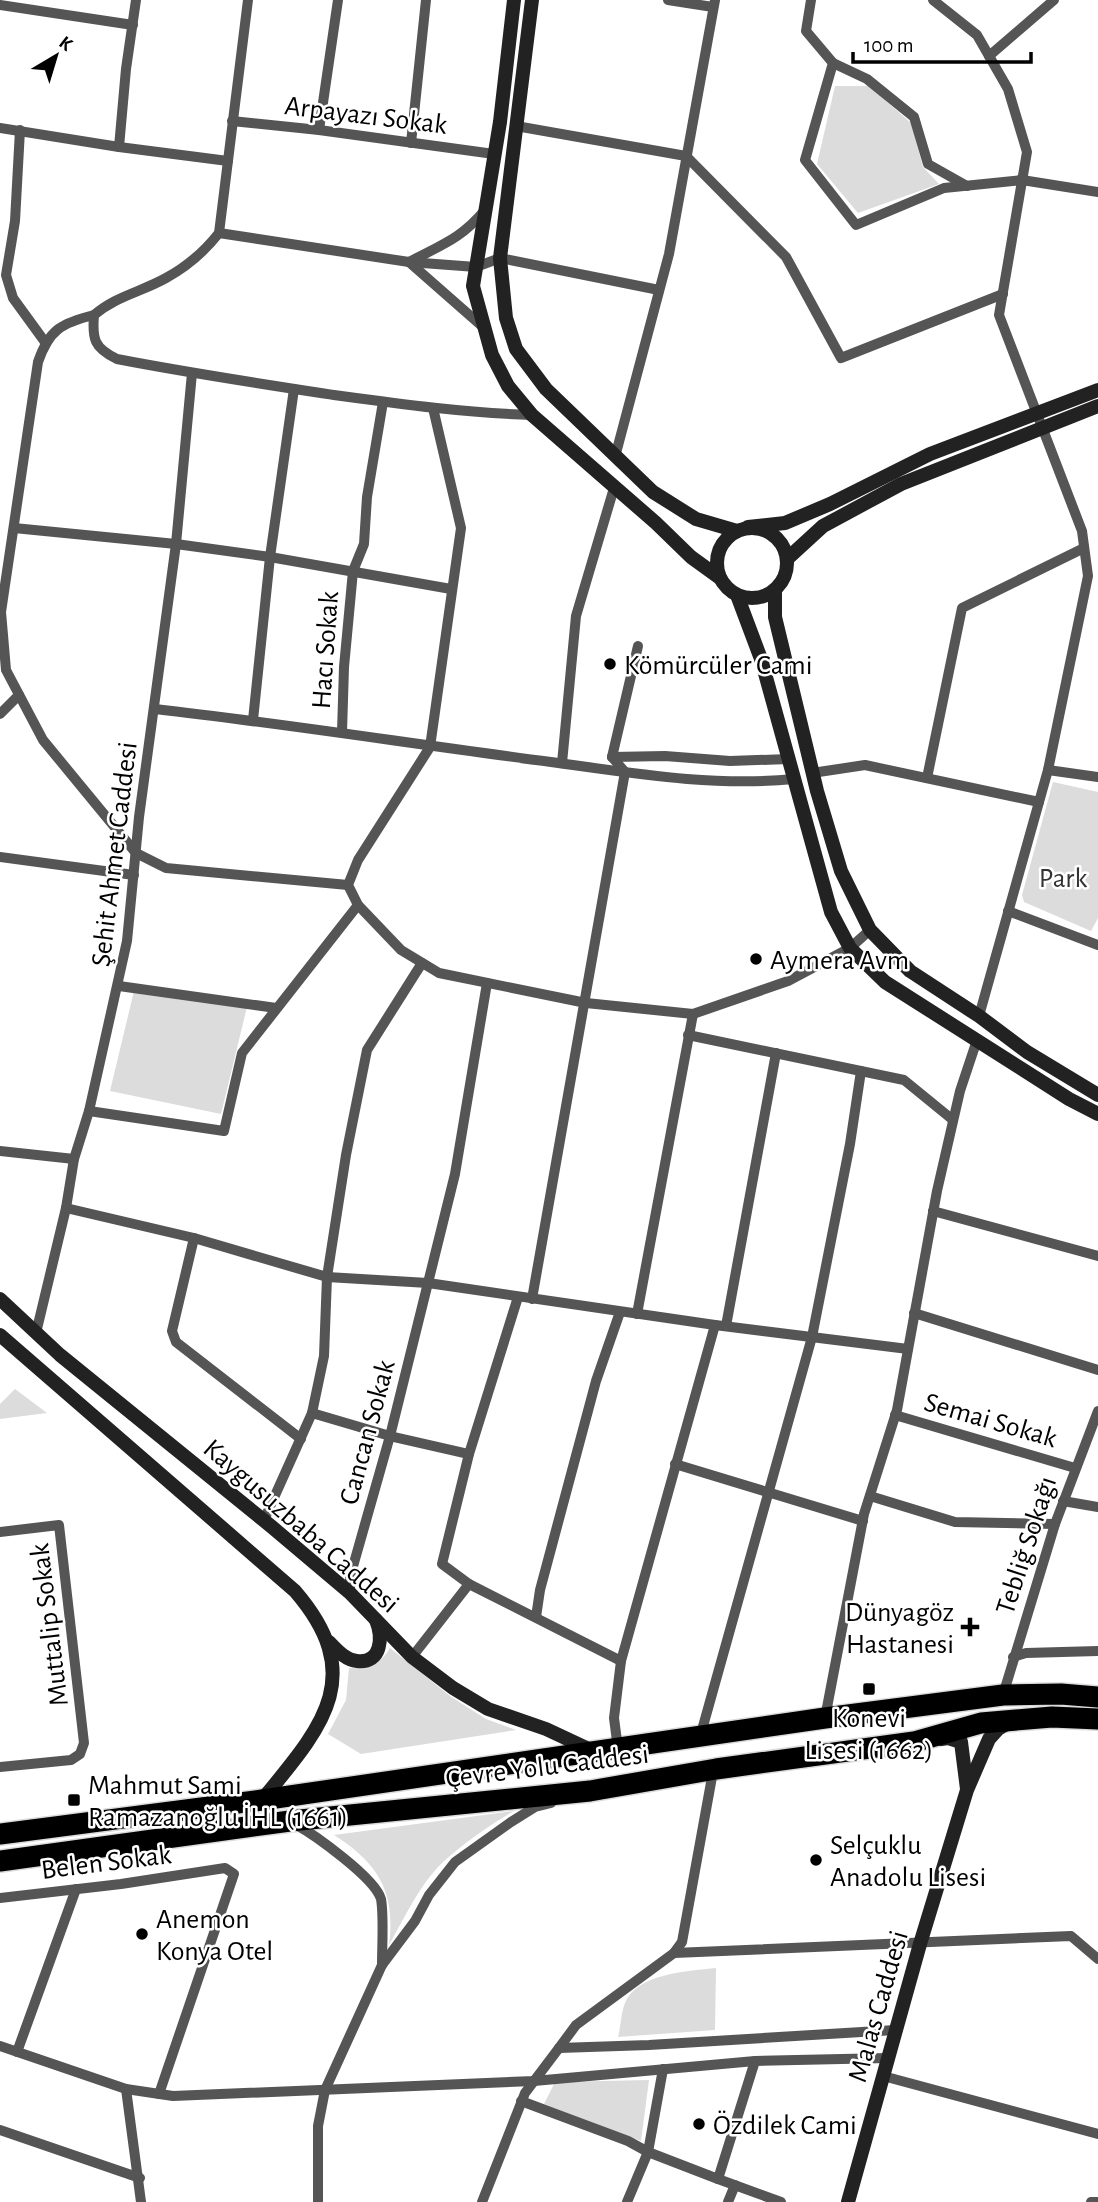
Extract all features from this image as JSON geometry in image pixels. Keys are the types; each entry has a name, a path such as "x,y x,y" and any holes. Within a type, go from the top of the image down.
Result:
{"highway":[{"name":"Çevre Yolu Caddesi","path":"7,1831 262,1800 825,1718 1003,1695 1061,1694 1098,1697"},
{"name":"Çevre Yolu Caddesi","path":"6,1862 290,1821 590,1791 716,1769 914,1742 981,1723 1052,1717 1098,1719"}],"main road":[{"path":"514,0 473,286 492,355 508,386 532,415 691,557 720,578 730,591 756,598 775,590 787,570 784,548 769,532 696,519 653,492 546,389 516,349 506,318 500,258 532,0"},
{"path":"787,559 823,526 901,484 1098,390"},
{"path":"720,578 717,556 720,546 742,529 785,523 830,504 930,454 1039,420 1098,405"},
{"path":"775,590 775,617 812,773 841,871 870,930 910,971 979,1016 1027,1052 1098,1095"},
{"path":"737,595 761,659 831,912 850,948 885,982 1069,1100 1098,1114"},
{"name":"Kaygusuzbaba Caddesi","path":"0,1299 36,1334 350,1593 412,1657 453,1688 488,1709 546,1728 594,1752"},
{"name":"Kaygusuzbaba Caddesi","path":"0,1335 295,1591 311,1609 332,1653 331,1684 322,1719 307,1744 262,1800"},
{"path":"328,1641 341,1654 356,1661 370,1659 380,1648 382,1634 376,1618"},
{"name":"Malas Caddesi","path":"848,2202 895,2030 925,1943 967,1790 989,1739 998,1729 1016,1719"},
{"path":"914,1742 948,1738 961,1742 967,1790"}],"street":[{"path":"119,147 126,68 136,0"},
{"path":"248,0 219,233 200,256 164,279 109,302 94,315 67,322 45,342 38,362 1,612 6,670 43,740 135,853 166,868 348,885"},
{"path":"319,130 338,0"},
{"path":"411,143 426,0"},
{"path":"615,457 669,254 714,3 668,0"},
{"path":"811,0 806,31 833,63 867,79 915,117 928,164 967,186"},
{"path":"933,0 977,35 1008,89 1027,152 999,315 1082,531 1093,577 1048,770 979,1016"},
{"path":"989,57 1054,0"},
{"path":"0,5 133,25"},
{"path":"833,63 806,160 856,225 944,188 1022,180 1098,192"},
{"name":"Arpayazı Sokak","path":"232,121 494,154"},
{"path":"516,126 686,156 786,257 841,358 1003,293"},
{"path":"0,128 228,161"},
{"path":"20,130 15,221 6,275 13,298 45,342"},
{"path":"409,262 454,240 471,227 485,210"},
{"path":"219,233 409,262 476,267 500,258 659,290"},
{"path":"409,262 483,327"},
{"path":"94,315 92,336 103,352 117,359 383,402 485,414 532,415"},
{"name":"Şehit Ahmet Caddesi","path":"36,1334 66,1209 74,1160 89,1111 127,941 135,853 176,544 192,373"},
{"path":"253,720 270,557 294,389"},
{"name":"Hacı Sokak","path":"342,732 344,667 353,571 364,544 367,497 383,402"},
{"path":"433,408 461,528 430,747 358,860 348,885 358,905 401,950 439,973 586,1003 693,1014 788,981 850,948 870,930"},
{"path":"562,764 576,616 614,488"},
{"path":"14,528 176,544 270,557 451,589"},
{"path":"927,778 962,608 1084,548"},
{"path":"612,757 638,646"},
{"path":"0,714 19,695"},
{"path":"155,709 253,720 430,747 625,772 755,783 794,779"},
{"path":"612,757 665,756 730,761 789,759"},
{"path":"612,757 625,772"},
{"path":"812,773 865,765 1039,802"},
{"path":"1048,770 1098,776"},
{"path":"532,1299 625,772"},
{"path":"0,857 134,875"},
{"path":"89,1111 224,1131 242,1053 358,905"},
{"path":"1008,911 1098,945"},
{"path":"264,1520 312,1413 324,1356 327,1278 346,1154 368,1050 422,963"},
{"name":"Cancan Sokak","path":"350,1593 349,1577 390,1436 454,1174 487,983"},
{"path":"118,986 276,1008"},
{"path":"637,1314 693,1014"},
{"path":"688,1035 904,1080 953,1120"},
{"path":"825,1718 863,1521 895,1415 933,1211 953,1120 977,1040"},
{"path":"618,1749 614,1718 621,1661 675,1464 721,1326 776,1054"},
{"path":"700,1737 812,1337 850,1143 861,1071"},
{"path":"0,1151 74,1160"},
{"path":"66,1209 194,1238 327,1278 428,1283 721,1326 908,1349"},
{"path":"933,1211 1098,1256"},
{"path":"194,1238 172,1331 176,1342 301,1439"},
{"path":"518,1297 469,1454 442,1564 469,1584 621,1661"},
{"path":"536,1617 540,1590 596,1381 620,1312"},
{"path":"914,1314 1098,1370"},
{"name":"Tebliğ Sokağı","path":"1003,1695 1055,1524 1098,1411"},
{"path":"312,1413 390,1436 469,1454"},
{"name":"Semai Sokak","path":"895,1415 1075,1468"},
{"path":"675,1464 863,1521"},
{"path":"870,1496 956,1522 1055,1524"},
{"path":"1063,1502 1098,1507"},
{"name":"Muttalip Sokak","path":"0,1532 59,1525 84,1737 83,1748 76,1758 0,1767"},
{"path":"412,1657 469,1584"},
{"path":"1013,1657 1026,1653 1098,1651"},
{"path":"482,2202 521,2101 576,2025 674,1953 682,1942 712,1777 716,1769"},
{"path":"318,2202 318,2126 325,2090 382,1965 415,1921 429,1895 455,1863 535,1807 590,1791"},
{"path":"290,1821 314,1835 365,1877 380,1897 382,1965"},
{"name":"Belen Sokak","path":"0,1898 225,1868 234,1874 159,2094"},
{"path":"17,2052 76,1889"},
{"path":"674,1953 1071,1937 1098,1959"},
{"path":"559,2048 895,2030"},
{"path":"0,2046 126,2089 173,2096 534,2081 755,2061 888,2058"},
{"path":"718,2179 755,2061"},
{"path":"627,2202 648,2152 663,2069"},
{"path":"883,2076 1098,2134"},
{"path":"126,2089 140,2178 141,2202"},
{"path":"521,2101 781,2202"},
{"path":"0,2130 140,2178"},
{"path":"729,2202 735,2185"},
{"path":"1091,2202 1098,2202"}],"green space":[{"path":"835,86 869,86 911,123 923,167 939,184 858,213 817,164"},
{"name":"Park","path":"1053,782 1098,792 1098,918 1091,931 1024,902 1022,895"},
{"path":"134,991 247,1007 221,1114 110,1091"},
{"path":"15,1389 47,1413 0,1419 0,1404"},
{"path":"390,1648 450,1696 486,1719 516,1730 361,1754 328,1734 346,1700 349,1668 373,1665 382,1659"},
{"path":"514,1811 468,1841 443,1862 413,1901 389,1945 390,1909 381,1881 362,1857 334,1835"},
{"path":"716,1968 715,2030 618,2037 625,2003 640,1985 665,1975"},
{"path":"649,2080 641,2141 544,2104 555,2082"}],"place":[{"name":"Kömürcüler Cami","path":"610,664"},
{"name":"Aymera Avm","path":"756,959"},
{"name":"Dünyagöz Hastanesi","path":"970,1627"},
{"name":"Konevi Lisesi (1662)","path":"869,1689"},
{"name":"Mahmut Sami Ramazanoğlu İHL (1661)","path":"74,1800"},
{"name":"Selçuklu Anadolu Lisesi","path":"816,1860"},
{"name":"Anemon Konya Otel","path":"142,1934"},
{"name":"Özdilek Cami","path":"699,2124"}]}
